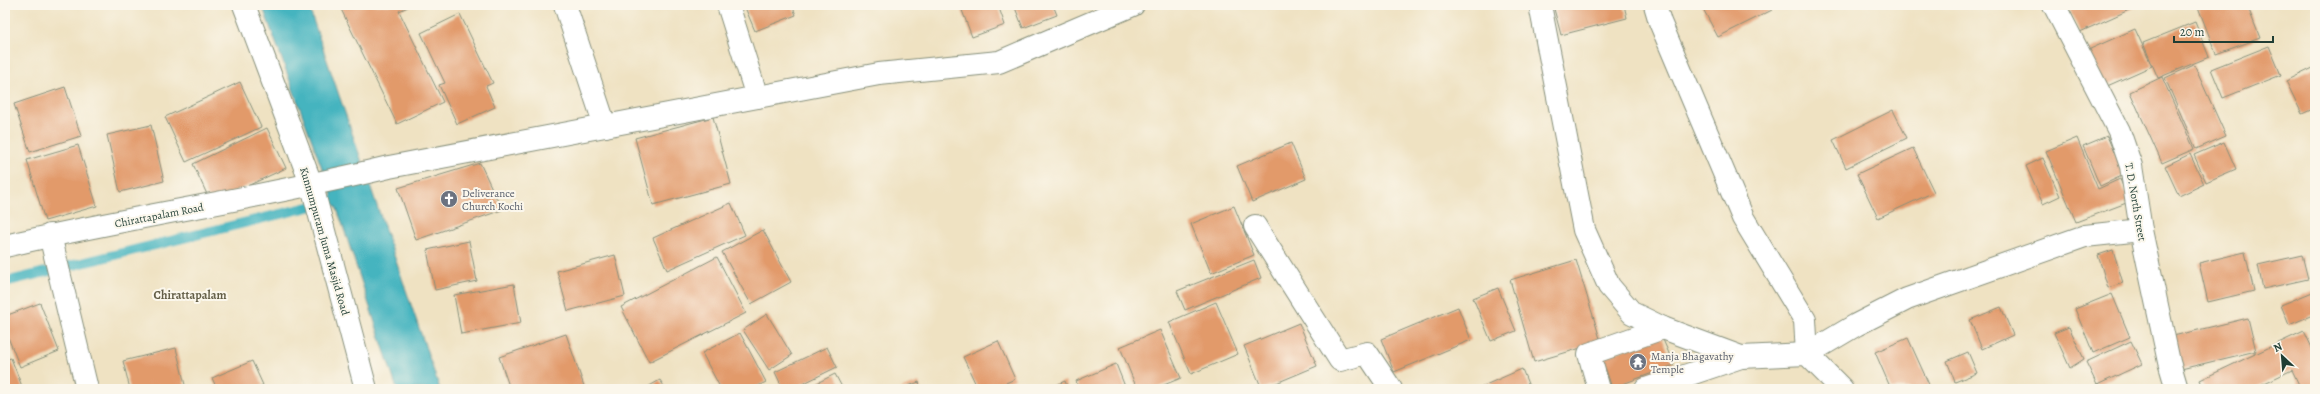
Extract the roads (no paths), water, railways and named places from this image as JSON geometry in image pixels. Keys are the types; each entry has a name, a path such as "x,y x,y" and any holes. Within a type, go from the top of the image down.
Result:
{"street":[{"name":"Kunnumpuram Juma Masjid Road","path":"244,5 313,188 366,389"},
{"path":"565,5 606,126"},
{"path":"728,5 758,97"},
{"name":"Chirattapalam Road","path":"5,246 52,244 313,188 389,167 879,74 999,62 1133,5"},
{"path":"1540,5 1584,230 1609,286 1632,313 1663,328 1741,357"},
{"path":"1655,5 1660,22 1743,218 1805,320 1807,354 1842,389"},
{"name":"T. D. North Street","path":"2054,5 2119,131 2131,166 2141,230 2169,362 2177,389"},
{"path":"1255,226 1340,360 1367,353 1391,389"},
{"path":"1646,389 1741,357 1807,354 1856,325 1914,296 2086,236 2141,230"},
{"path":"52,244 87,389"},
{"path":"1599,389 1589,354 1663,328"}],"water":[{"path":"262,5 308,5 440,389 397,389 341,220"}],"waterway":[{"path":"5,282 345,198"}],"place":[{"name":"Deliverance Church Kochi","path":"449,199"},
{"name":"Manja Bhagavathy Temple","path":"1638,362"}],"district":[{"name":"Chirattapalam","path":"190,295"}]}
